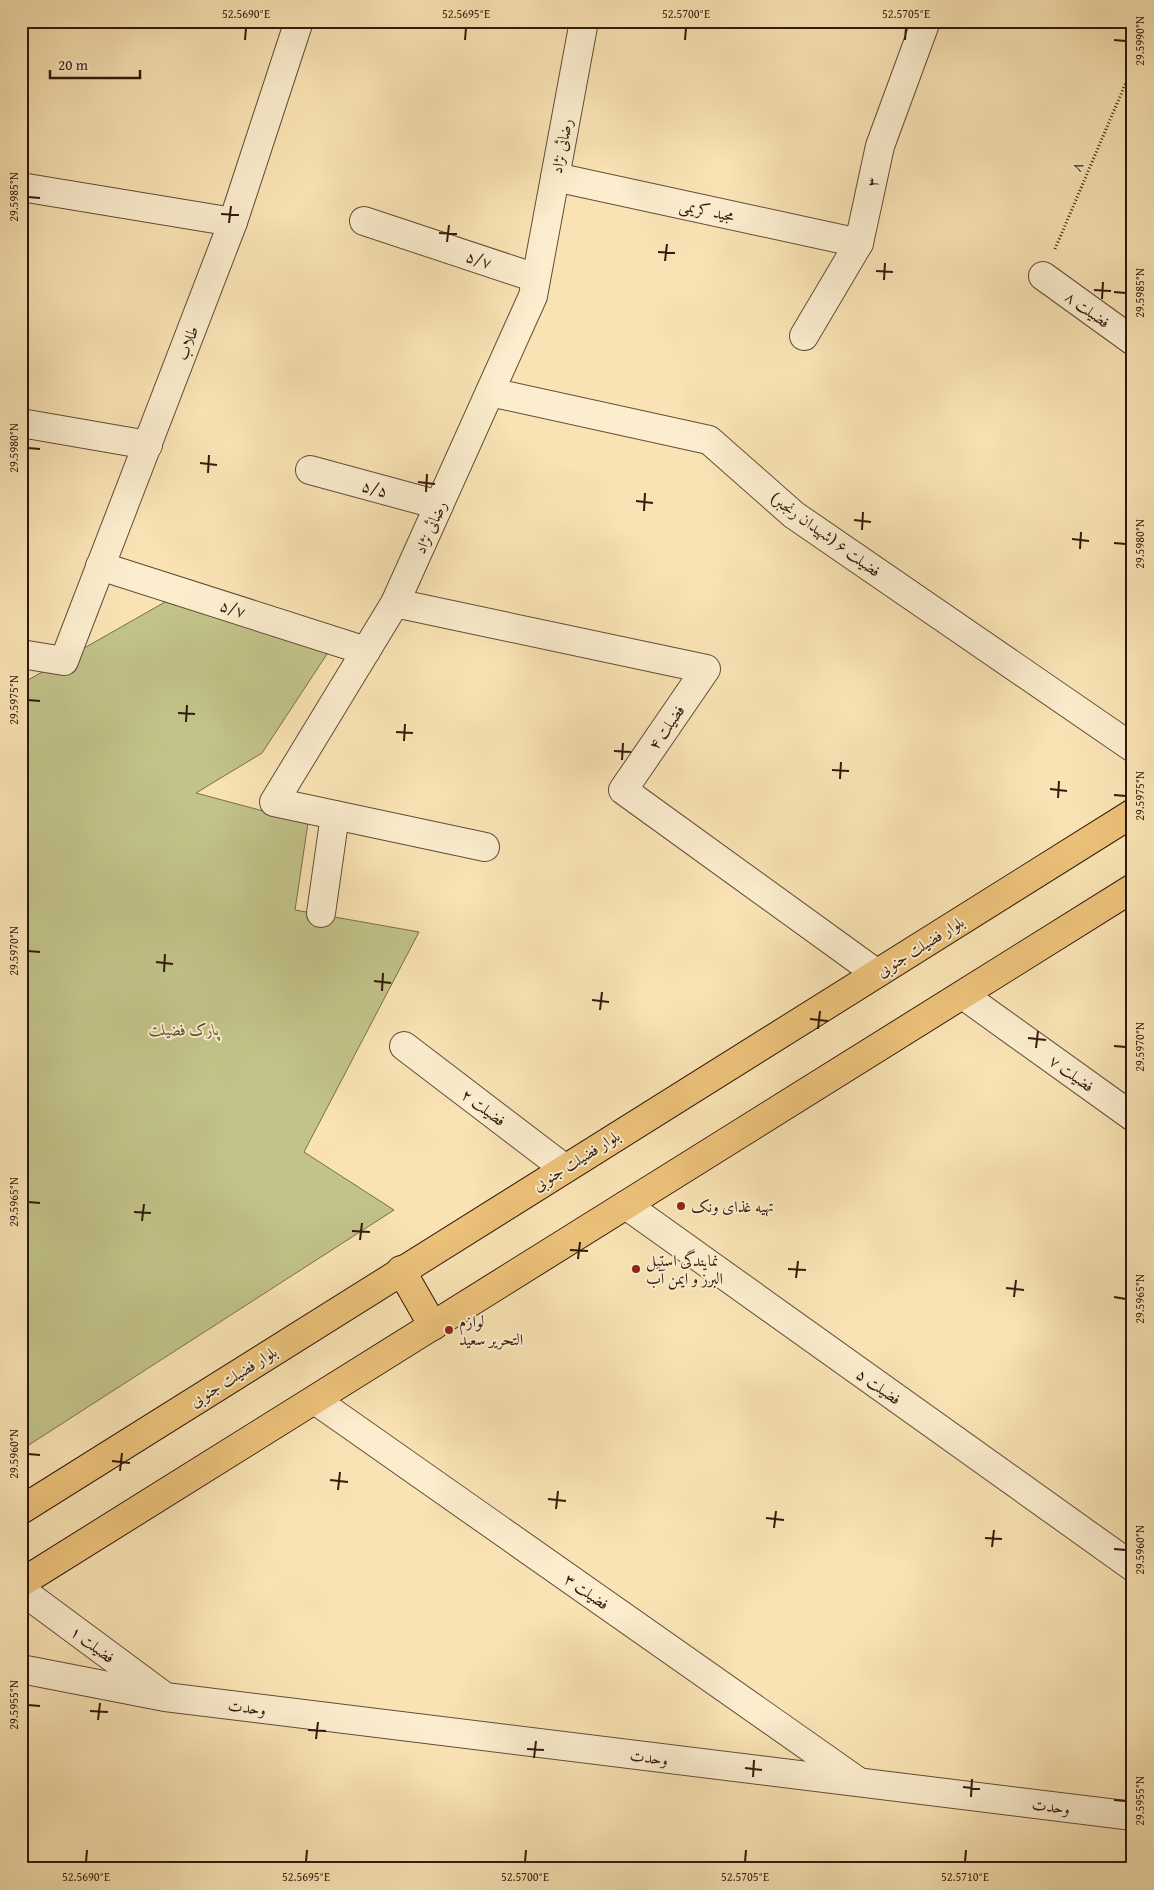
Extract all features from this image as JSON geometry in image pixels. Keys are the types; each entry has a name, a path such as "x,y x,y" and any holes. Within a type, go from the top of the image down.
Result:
{"main road":[{"name":"بلوار فضیلت جنوبی","path":"21,1510 400,1270 1133,813"},
{"path":"21,1583 1133,888"},
{"path":"400,1270 433,1326"}],"street":[{"name":"طلاب","path":"21,654 64,662 233,222 299,21"},
{"name":"رضائی نژاد","path":"485,847 274,802 395,604 533,296 584,21"},
{"name":"۳","path":"804,336 859,243 880,146 925,21"},
{"name":"مجید کریمی","path":"555,177 859,243"},
{"path":"21,187 233,222"},
{"name":"۵/۷","path":"364,221 536,278"},
{"name":"فضیلت ۸","path":"1043,276 1133,341"},
{"name":"فضیلت ۶ (شهیدان رنجبر)","path":"490,392 709,440 794,515 1133,748"},
{"path":"21,423 148,444"},
{"name":"۵/۵","path":"310,470 439,505"},
{"name":"۵/۷","path":"100,566 366,651"},
{"name":"فضیلت ۴","path":"395,604 706,669 623,790 876,973"},
{"path":"321,913 335,815"},
{"name":"فضیلت ۷","path":"963,994 1133,1117"},
{"name":"فضیلت ۲","path":"404,1046 564,1168"},
{"name":"فضیلت ۵","path":"626,1205 1133,1567"},
{"name":"فضیلت ۳","path":"315,1400 858,1782"},
{"name":"فضیلت ۱","path":"21,1590 165,1697"},
{"name":"وحدت","path":"21,1669 165,1697 1133,1816"}],"path":[{"name":"۸","path":"1043,276 1133,66"},
{"path":"21,1860 26,1869"}],"green space":[{"name":"پارک فضیلت","path":"165,602 331,648 262,753 196,793 308,823 295,910 419,932 304,1152 394,1210 21,1450 21,684"}],"place":[{"name":"تهیه غذای ونک","path":"681,1206"},
{"name":"نمایندگی استيل البرز و ایمن آب","path":"636,1269"},
{"name":"لوازم التحریر سعید","path":"449,1330"}]}
